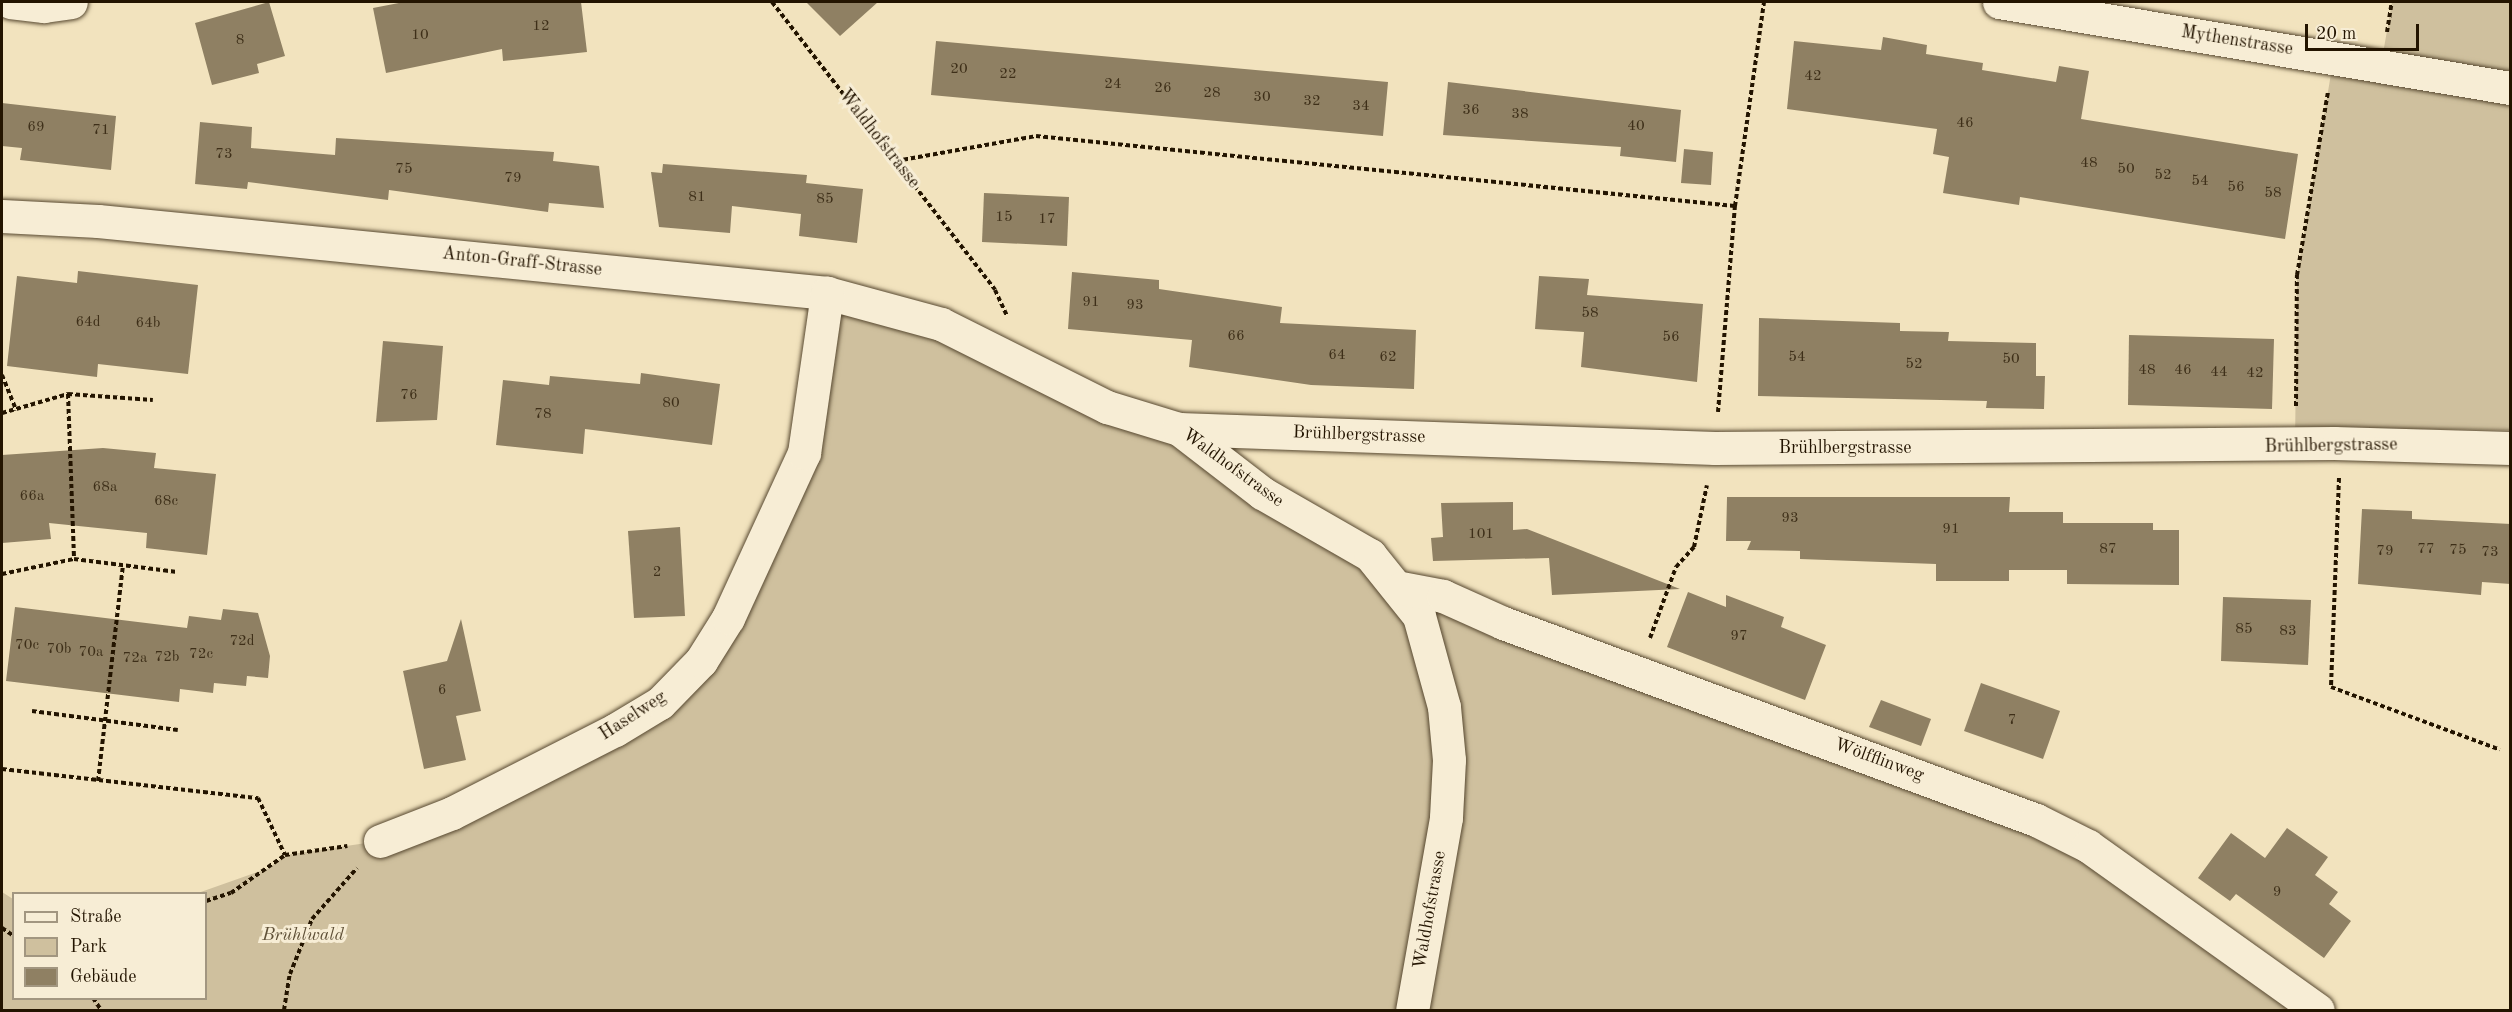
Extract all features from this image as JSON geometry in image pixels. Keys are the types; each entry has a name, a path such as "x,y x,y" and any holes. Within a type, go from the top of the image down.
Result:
{"street":[{"path":"10,2 44,6 71,2"},
{"name":"Mythenstrasse","path":"1999,2 2334,56 2511,88"},
{"name":"Anton-Graff-Strasse","path":"2,216 98,221 827,293 941,324 1029,366"},
{"name":"Haselweg","path":"380,841 453,813 615,730 660,703 701,661 728,618 804,453 827,293"},
{"name":"Waldhofstrasse","path":"1029,366 1107,407 1179,429 1262,493 1370,555 1401,588 1419,616 1432,657 1449,760 1446,818 1412,1011"},
{"name":"Brühlbergstrasse","path":"1179,429 1715,448 2295,446 2511,448"},
{"name":"Wölfflinweg","path":"1401,588 1443,596 1638,673 2036,820 2088,846 2318,1011"}],"path":[{"name":"Waldhofstrasse","path":"772,2 995,290 1029,366"},
{"path":"1638,673 1676,567 1694,546 1715,448 1735,206 1764,2"},
{"path":"2295,446 2297,275 2334,56"},
{"path":"896,161 1036,136 1735,206"},
{"path":"2,375 16,411"},
{"path":"68,394 74,559"},
{"path":"2,413 16,411 68,394 153,400"},
{"path":"2341,496 2331,687 2500,750"},
{"path":"2,574 74,559 177,572"},
{"path":"98,781 123,566"},
{"path":"32,711 178,730"},
{"path":"2,769 258,798 285,855"},
{"path":"207,901 231,893 285,855 380,841"},
{"path":"284,1011 290,974 312,919 380,841"}],"green space":[{"path":"2392,2 2510,2 2510,430 2424,429 2295,446 2297,275 2334,56 2381,65"},
{"name":"Brühlwald","path":"827,293 1179,429 1401,588 1982,796 2318,1010 2,1010 2,892 12,898 12,1000 207,1000 207,892 201,892 269,868 285,855 380,841 452,813 701,661 804,453"}],"building":[{"path":"269,2 285,56 257,64 259,73 212,85 195,23"},
{"path":"404,2 581,2 587,52 503,61 502,49 386,73 373,8"},
{"path":"806,2 878,2 840,36"},
{"path":"1883,37 1927,45 1926,54 1983,63 1982,70 2056,82 2059,66 2089,71 2081,119 2298,154 2285,239 2020,197 2019,205 1943,193 1949,157 1933,154 1937,129 1787,109 1794,41 1881,50"},
{"path":"936,41 1388,82 1383,136 931,95"},
{"path":"1448,82 1681,110 1676,162 1620,156 1621,147 1443,135"},
{"path":"2,103 116,116 111,170 20,160 22,148 2,146"},
{"path":"200,122 252,127 251,148 335,155 336,138 554,152 553,161 599,166 604,208 549,203 548,212 389,190 388,200 248,182 247,189 195,184"},
{"path":"1684,149 1713,152 1711,185 1681,183"},
{"path":"663,164 807,175 806,183 863,189 857,243 799,236 801,214 732,206 730,233 659,227 651,172 662,173"},
{"path":"984,193 1069,197 1067,246 982,242"},
{"path":"78,271 198,285 188,374 98,364 97,377 7,366 17,276 77,283"},
{"path":"1072,272 1159,280 1159,289 1282,307 1280,323 1416,330 1414,389 1311,385 1189,367 1192,340 1068,329"},
{"path":"1539,276 1589,279 1587,295 1703,304 1697,382 1581,367 1584,332 1535,329"},
{"path":"1759,318 1900,323 1900,331 1949,332 1948,341 2036,343 2036,376 2045,376 2044,409 1986,408 1987,401 1758,396"},
{"path":"2129,335 2274,339 2272,409 2128,405"},
{"path":"383,341 443,346 437,420 376,422"},
{"path":"641,373 720,384 712,445 585,429 583,454 496,445 503,380 549,385 550,376 640,384"},
{"path":"103,448 156,453 154,468 216,474 207,555 146,548 147,533 49,523 51,539 2,543 2,455"},
{"path":"1727,497 2010,497 2009,512 2063,512 2063,523 2153,523 2153,530 2179,530 2179,585 2067,584 2067,570 2009,570 2009,581 1936,581 1936,564 1800,559 1800,551 1747,550 1751,541 1726,541"},
{"path":"1513,502 1513,530 1527,529 1680,589 1552,595 1549,558 1433,561 1431,538 1443,537 1441,503"},
{"path":"2362,509 2412,511 2412,519 2511,524 2511,584 2482,582 2481,595 2358,584"},
{"path":"680,527 685,616 634,618 628,531"},
{"path":"1688,592 1726,607 1726,595 1784,617 1781,627 1826,645 1805,700 1667,647"},
{"path":"2223,597 2311,600 2308,665 2221,661"},
{"path":"15,607 187,628 189,616 221,620 223,609 258,613 270,656 268,678 247,676 246,686 214,683 213,693 180,689 179,702 6,681"},
{"path":"461,619 481,711 456,716 466,760 424,769 403,671 447,661"},
{"path":"1981,683 2060,711 2043,759 1964,731"},
{"path":"1881,700 1931,719 1921,746 1869,727"},
{"path":"2287,828 2328,857 2315,875 2338,892 2329,904 2351,921 2324,958 2236,894 2230,901 2198,878 2231,833 2265,858"}]}
